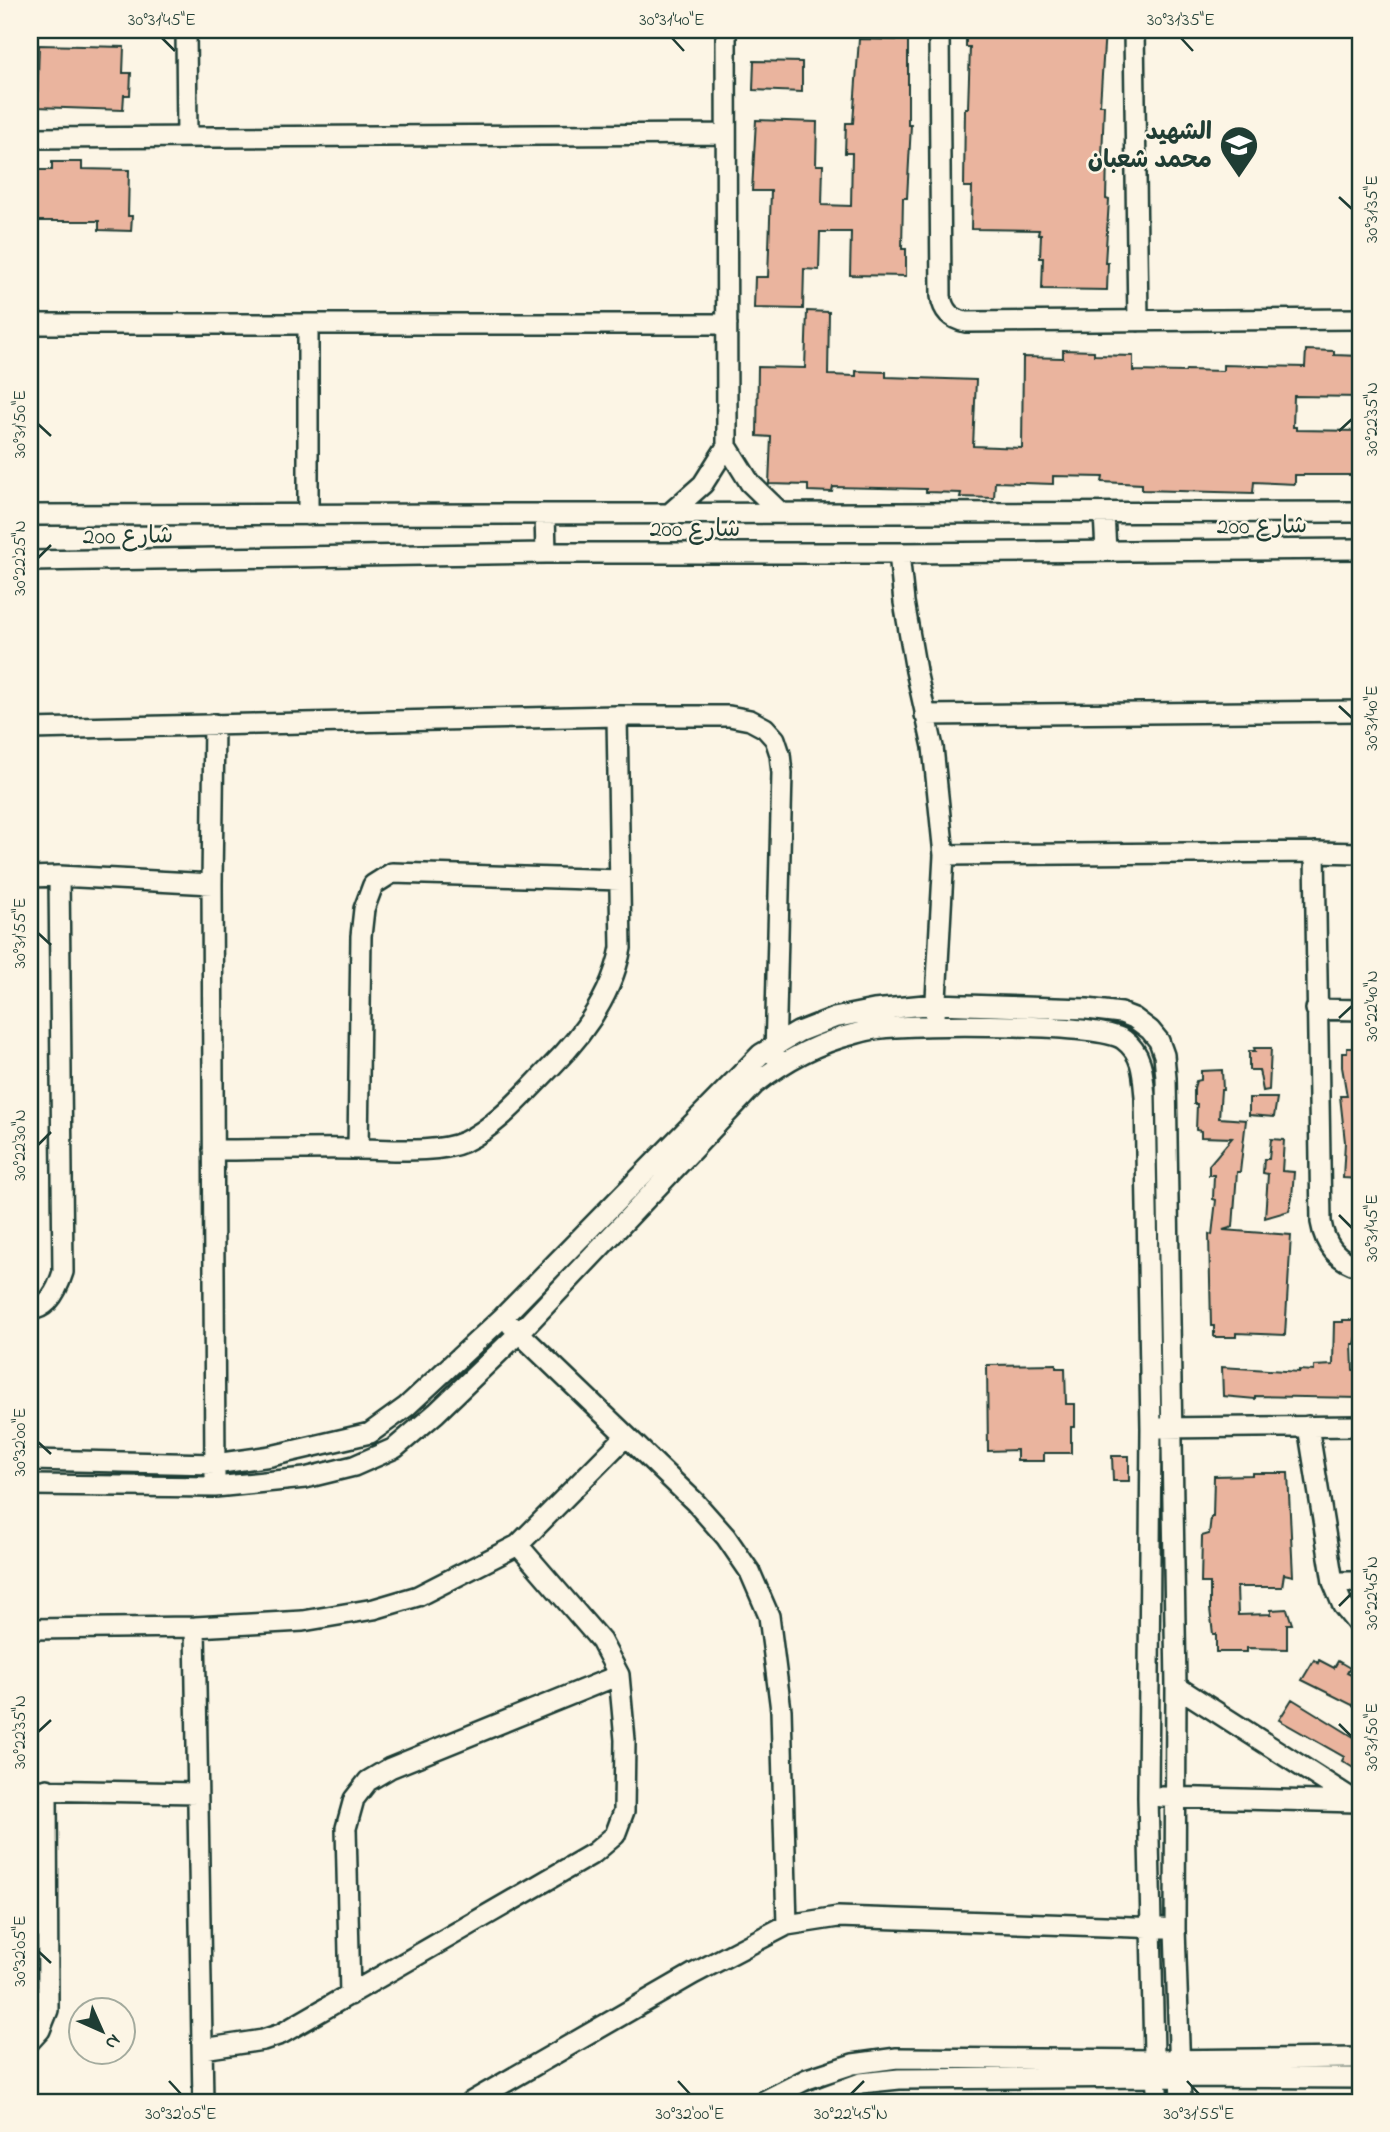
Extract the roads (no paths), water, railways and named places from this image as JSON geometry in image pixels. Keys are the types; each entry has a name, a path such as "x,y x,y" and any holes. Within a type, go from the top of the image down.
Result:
{"street":[{"path":"186,30 187,137"},
{"path":"726,30 727,446 750,483 781,513"},
{"path":"939,30 941,296 945,311 958,321 1360,319"},
{"path":"1134,30 1138,321"},
{"path":"30,138 726,134"},
{"path":"30,324 727,324"},
{"path":"308,324 308,514"},
{"path":"669,514 703,484 727,446"},
{"name":"شارع 200","path":"30,515 1360,512"},
{"path":"1104,513 1106,551"},
{"path":"545,514 546,552"},
{"name":"شارع 200","path":"30,561 546,552 899,553 1360,549"},
{"path":"899,553 904,601 937,778 944,855 935,1026"},
{"path":"925,715 1360,711"},
{"path":"213,1150 411,1151 461,1143 494,1122 571,1047 591,1020 617,971 621,948 617,716"},
{"path":"30,729 617,716 729,716 750,720 765,728 775,739 782,773 774,1045 776,1067"},
{"path":"214,724 212,884 215,1487"},
{"path":"1315,852 1321,1222 1323,1235 1331,1250 1343,1261 1360,1267"},
{"path":"944,855 1360,853"},
{"path":"358,1149 361,936 364,909 373,884 391,873 620,880"},
{"path":"30,877 59,876 212,884"},
{"path":"30,1310 35,1310 49,1300 58,1287 63,1272 59,876"},
{"path":"30,1460 215,1464 271,1456 370,1433 406,1407 503,1317 741,1073 774,1045 799,1032 834,1018 874,1010 935,1004 1121,1013 1150,1030 1158,1041 1164,1055 1166,1078 1176,1686 1175,1928 1181,2102"},
{"path":"1316,1009 1360,1010"},
{"path":"30,1485 215,1487 305,1478 354,1466 395,1448 436,1413 519,1333 755,1084 776,1067 814,1047 853,1034 894,1027 1046,1027 1101,1031 1122,1038 1139,1058 1144,1097 1151,1428 1148,1797 1158,2102"},
{"path":"503,1317 695,1502 726,1537 750,1572 769,1616 781,1710 787,1925"},
{"path":"1308,1426 1333,1582 1343,1606 1360,1626"},
{"path":"1151,1428 1360,1426"},
{"path":"30,1629 195,1627 303,1621 374,1609 418,1596 518,1545 625,1437"},
{"path":"203,2049 263,2040 281,2034 594,1853 615,1835 624,1811 625,1740 619,1675 601,1641 518,1545"},
{"path":"1333,1582 1360,1582"},
{"path":"195,1627 203,2102"},
{"path":"350,1995 346,1828 354,1799 368,1781 390,1768 619,1675"},
{"path":"1176,1686 1359,1803"},
{"path":"30,2041 40,2030 48,2010 38,1790 197,1793"},
{"path":"1148,1797 1359,1803"},
{"path":"471,2102 693,1974 787,1925 838,1917 1175,1928"},
{"path":"762,2102 807,2079 853,2064 897,2058 1360,2078"},
{"path":"1179,2069 1360,2058"},
{"path":"809,2102 861,2083 899,2079 1155,2068"}],"place":[{"name":"الشهيد محمد شعبان","path":"1239,179"}]}
